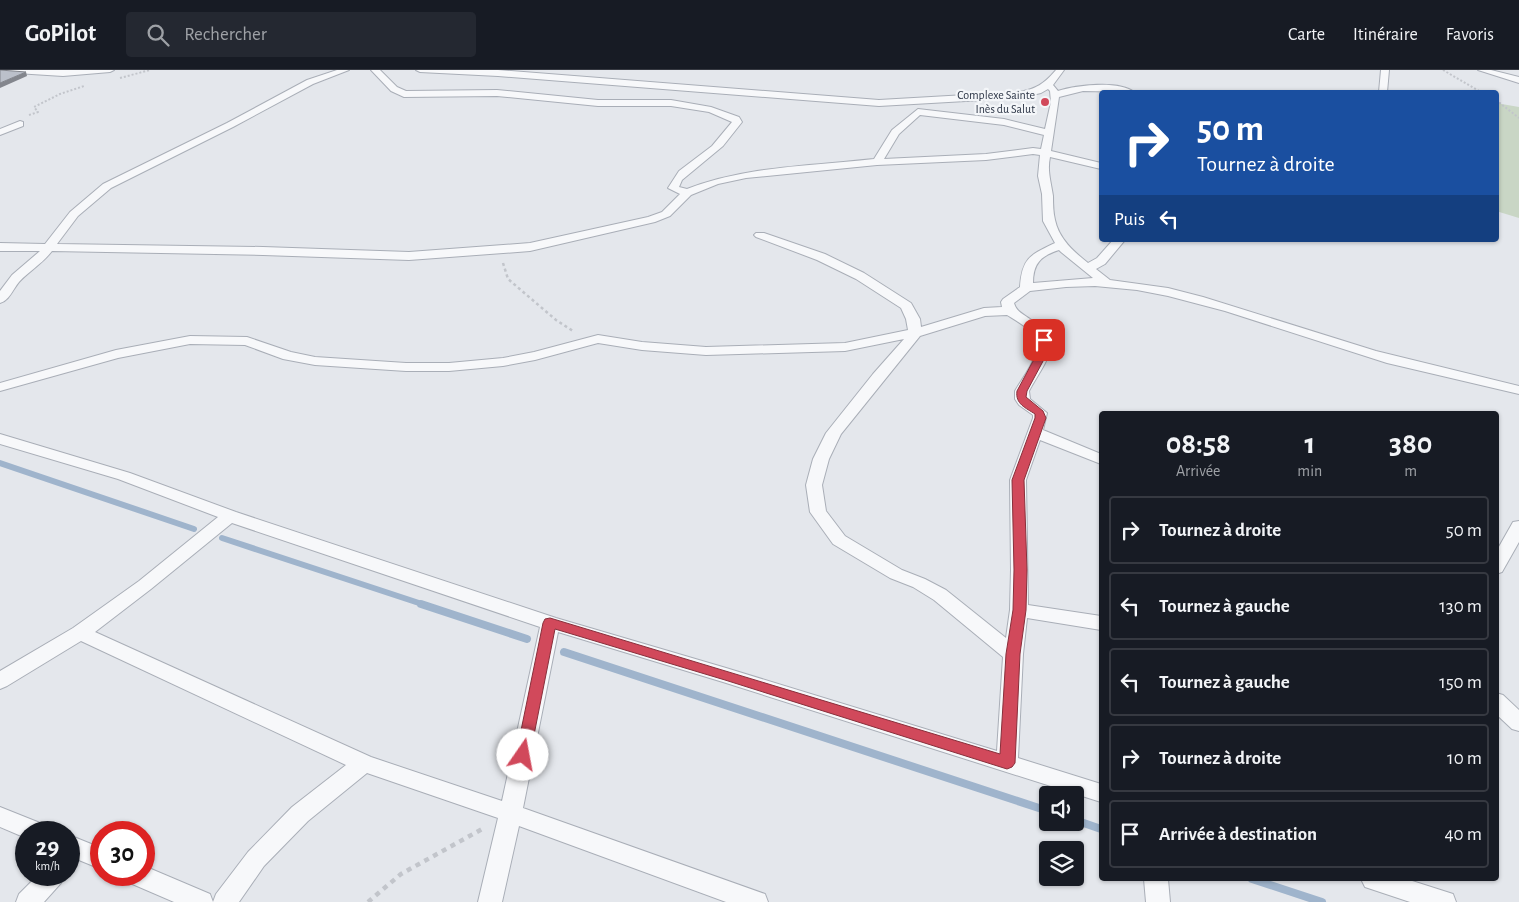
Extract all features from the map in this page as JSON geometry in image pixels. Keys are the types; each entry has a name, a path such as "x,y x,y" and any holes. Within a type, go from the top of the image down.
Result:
{"street":[{"path":"0,70 63,72 110,70"},
{"path":"0,300 16,278 42,256 74,214 106,186 224,128 310,82 345,70"},
{"path":"375,70 394,89 404,94 497,94 598,103 671,103 711,110 736,119 737,122 734,128 723,140 674,183 673,188 687,192"},
{"path":"420,70 498,73 879,103 1019,94 1052,90 1089,88 1110,90"},
{"path":"1060,70 1052,90 1043,176 1047,194 1048,221 1065,250 1106,283"},
{"path":"1383,90 1385,70"},
{"path":"1482,70 1519,80"},
{"path":"0,75 10,71"},
{"path":"877,162 895,132 918,112 1004,122 1049,133"},
{"path":"0,120 20,124 0,132"},
{"path":"0,247 263,251 409,256 530,246 651,220 666,214 687,192 715,182 746,175 877,162 977,157 1033,151 1046,152 1099,165"},
{"path":"760,235 821,257 860,276 906,306 913,318 915,333 834,433 821,459 814,485 818,512 839,540 896,574 919,583 940,595 1013,654"},
{"path":"1088,268 1101,261 1117,242"},
{"path":"1026,288 1027,272 1030,263 1036,257 1061,244"},
{"path":"0,278 16,278"},
{"path":"1007,763 1013,654 1019,610 1018,480 1040,418 1040,413 1023,402 1021,397 1022,391 1044,350 1044,340 1035,328 1010,310 1007,302 1026,288 1075,283 1106,283 1169,294 1227,308 1385,358 1519,390"},
{"path":"0,387 116,354 190,340 216,339 247,342 288,356 315,361 406,367 449,367 503,362 535,356 598,339 642,346 691,350 845,347 915,333 984,312 1010,310"},
{"path":"1035,432 1099,458"},
{"path":"0,439 124,476 230,516 550,623 726,675 1099,792"},
{"path":"0,681 80,633 145,585 230,516"},
{"path":"1499,563 1519,526"},
{"path":"1019,610 1099,623"},
{"path":"490,902 511,813 550,623"},
{"path":"80,633 364,763 511,813 756,902"},
{"path":"1499,704 1519,723"},
{"path":"225,902 256,859 300,814 364,763"},
{"path":"0,817 15,823"},
{"path":"1156,881 1158,902"},
{"path":"1378,881 1444,902"},
{"path":"155,882 201,902"},
{"path":"28,902 43,886"}],"path":[{"path":"114,79 130,77 150,70"},
{"path":"1442,70 1478,90"},
{"path":"28,116 38,112 34,107 60,94 87,85"},
{"path":"1499,102 1519,118"},
{"path":"530,246 506,258 502,264 508,279 520,287 559,324 579,334 598,339"},
{"path":"368,902 401,874 511,813"}],"green space":[{"path":"1499,104 1519,107 1519,218 1499,212"}],"building":[{"path":"0,70 26,72 0,83"}],"waterway":[{"path":"0,463 194,529"},
{"path":"222,538 425,605"},
{"path":"421,604 527,639"},
{"path":"564,652 1039,808"},
{"path":"1084,823 1099,828"},
{"path":"1258,881 1322,902"}],"place":[{"name":"Complexe Sainte Inès du Salut","path":"1045,102"}],"route":[{"path":"523,755 550,623 726,675 1007,763 1013,654 1019,610 1018,480 1040,418 1040,413 1023,402 1021,397 1022,391 1044,350 1044,340"}]}
